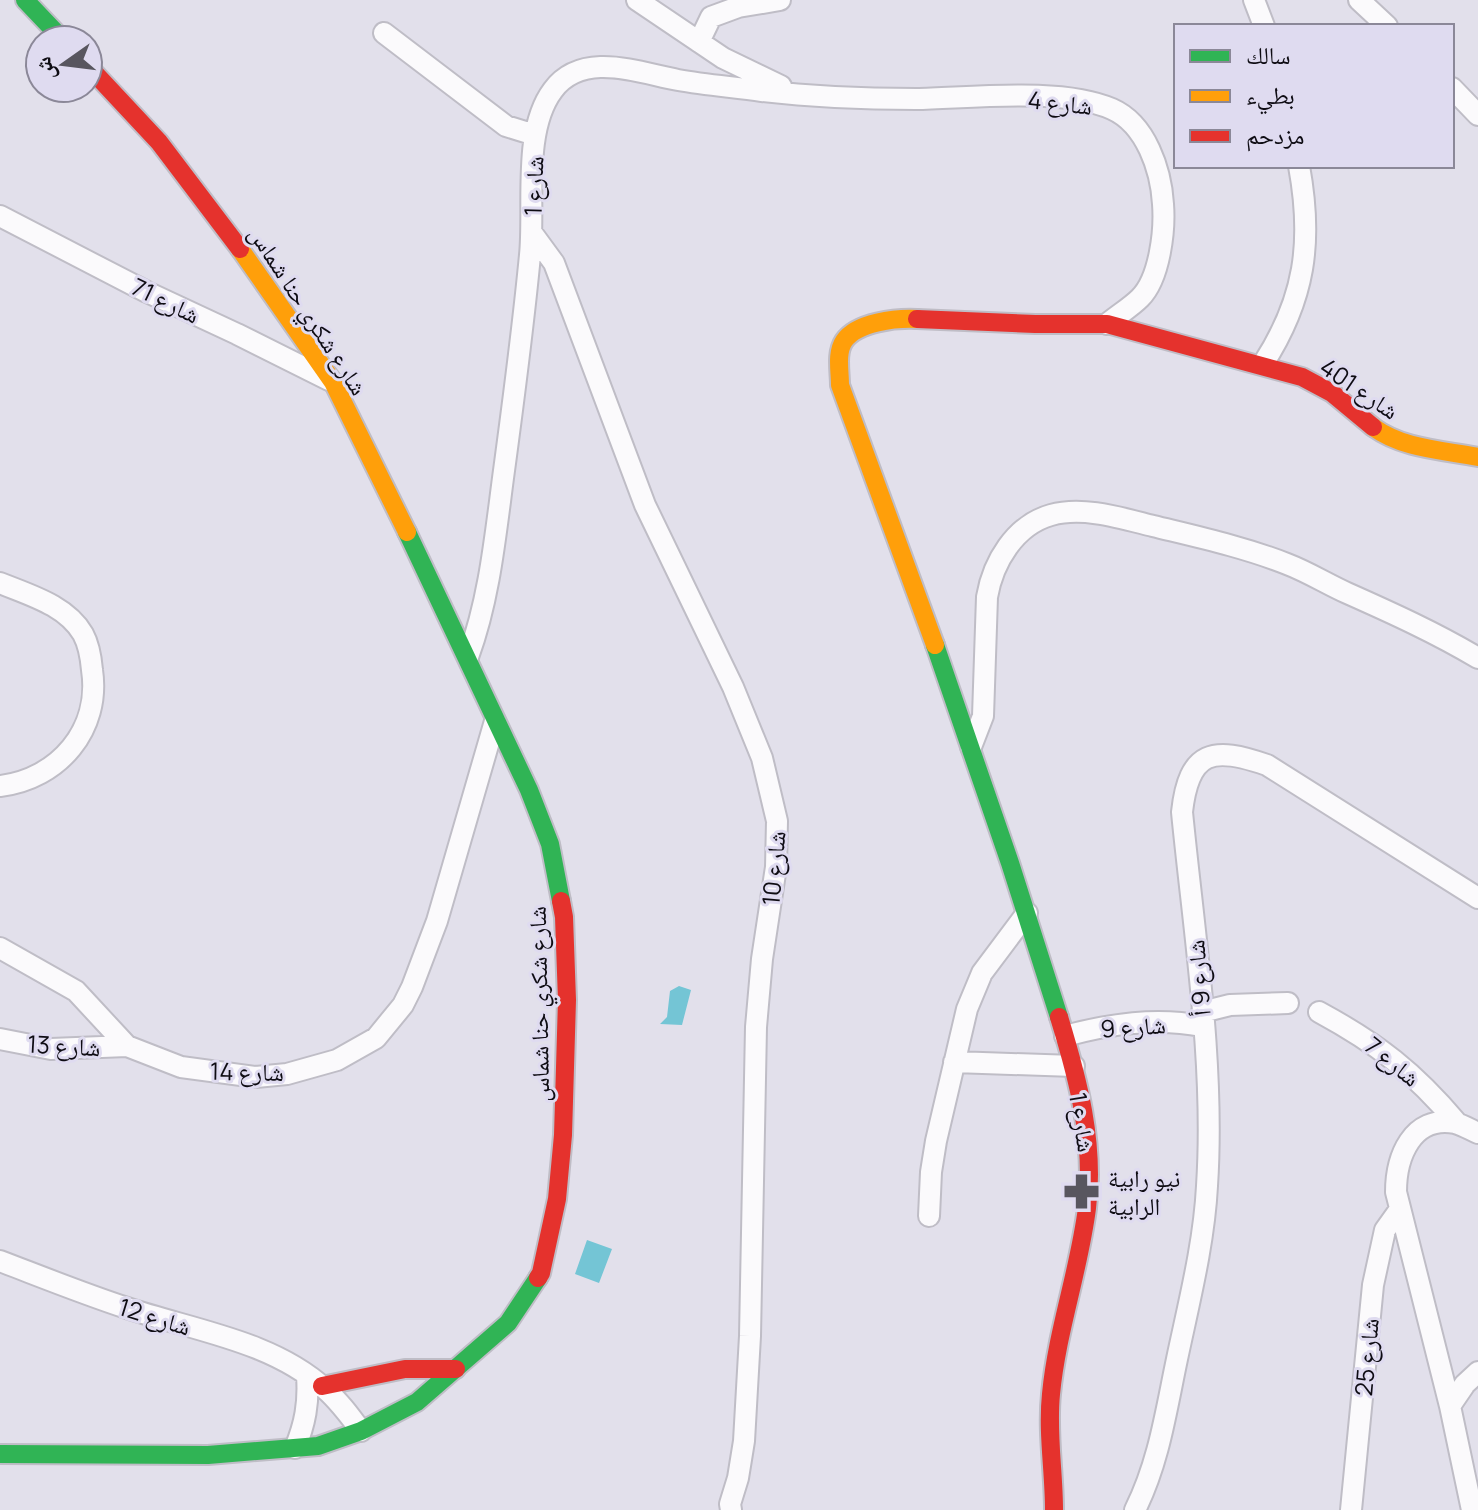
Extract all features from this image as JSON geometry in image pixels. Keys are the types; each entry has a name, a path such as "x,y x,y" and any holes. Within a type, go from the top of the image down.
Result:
{"street":[{"path":"25,0 48,24"},
{"path":"637,0 743,69 803,96"},
{"path":"699,42 711,17 738,7 780,0"},
{"path":"1254,0 1263,24"},
{"path":"1359,0 1385,24"},
{"path":"384,33 506,126 535,135"},
{"name":"شارع 1","path":"468,657 480,623 494,546 532,233 535,135 542,107 552,90 562,79 588,69 617,66 678,80 803,96"},
{"name":"شارع شكري حنا شماس","path":"0,1454 208,1455 318,1446 361,1431 417,1402 508,1323 541,1273 557,1199 563,1135 567,1000 564,917 550,844 529,790 468,657 333,382 200,194 159,142 104,83"},
{"path":"1454,90 1478,115"},
{"name":"شارع 4","path":"803,96 851,99 1062,98 1114,110 1126,119 1142,137 1159,168 1164,228 1157,263 1143,295 1107,324"},
{"path":"1263,364 1287,323 1305,255 1306,208 1299,168"},
{"name":"شارع 71","path":"0,216 147,292 333,382"},
{"name":"شارع 10","path":"532,233 554,263 645,505 733,687 762,758 777,821 776,867 762,959 756,1027 750,1336 744,1441 738,1478 726,1508"},
{"name":"شارع 1","path":"906,318 867,326 852,333 843,342 839,356 840,385 933,636 1027,913 1074,1066 1088,1144 1090,1183 1086,1220 1050,1396 1054,1510"},
{"name":"شارع 401","path":"906,318 1107,324 1302,377 1325,388 1388,438 1478,457"},
{"path":"971,747 983,716 990,577 1009,545 1024,529 1051,515 1092,513 1128,520 1287,564 1431,631 1478,658"},
{"path":"0,583 54,606 74,623 84,635 94,682 93,704 80,739 62,761 16,784 0,786"},
{"name":"شارع 14","path":"0,948 76,991 127,1046 181,1067 256,1077 312,1069 355,1051 376,1038 403,1005 423,960 478,789 495,721"},
{"name":"شارع 9 أ","path":"1135,1510 1147,1487 1158,1452 1203,1225 1207,1186 1208,1089 1182,812 1185,786 1195,767 1209,757 1239,755 1267,765 1478,898"},
{"path":"929,1216 931,1172 967,1009 982,973 1027,913"},
{"path":"1202,1019 1230,1005 1288,1003"},
{"name":"شارع 7","path":"1319,1012 1359,1033 1395,1059 1428,1089 1457,1123"},
{"name":"شارع 9","path":"1065,1036 1097,1027 1202,1019"},
{"name":"شارع 13","path":"0,1039 51,1049 127,1046"},
{"path":"954,1062 1074,1066"},
{"path":"1472,1510 1450,1406 1396,1192 1396,1174 1400,1157 1420,1128 1440,1122 1457,1123 1478,1133"},
{"name":"شارع 25","path":"1351,1510 1373,1285 1385,1230 1400,1209"},
{"name":"شارع 12","path":"0,1261 129,1309 234,1340 276,1357 315,1381 341,1403 361,1431"},
{"path":"295,1448 305,1423 315,1381 434,1365 456,1369"},
{"path":"1450,1406 1465,1384 1478,1372"}],"water":[{"path":"679,986 691,990 682,1025 660,1024 667,1017 670,991"},
{"path":"587,1240 612,1249 599,1283 575,1274"}],"traffic: fast":[{"path":"25,0 48,24"},
{"path":"407,532 529,790 550,844 561,901"},
{"path":"935,645 1059,1017"},
{"path":"0,1454 208,1455 318,1446 361,1431 417,1402 508,1323 538,1278"}],"traffic: slow":[{"path":"240,249 333,382 407,532"},
{"path":"917,319 878,322 850,335 840,351 840,385 935,645"},
{"path":"1373,427 1410,444 1478,457"}],"traffic: jam":[{"path":"104,83 159,142 240,249"},
{"path":"917,319 1107,324 1302,377 1332,393 1373,427"},
{"path":"538,1278 557,1199 563,1135 567,1000 561,901"},
{"path":"1054,1510 1051,1394 1083,1231 1089,1184 1083,1111 1059,1017"},
{"path":"322,1386 405,1369 456,1369"}],"place":[{"name":"نيو رابية الرابية","path":"1082,1191"}]}
